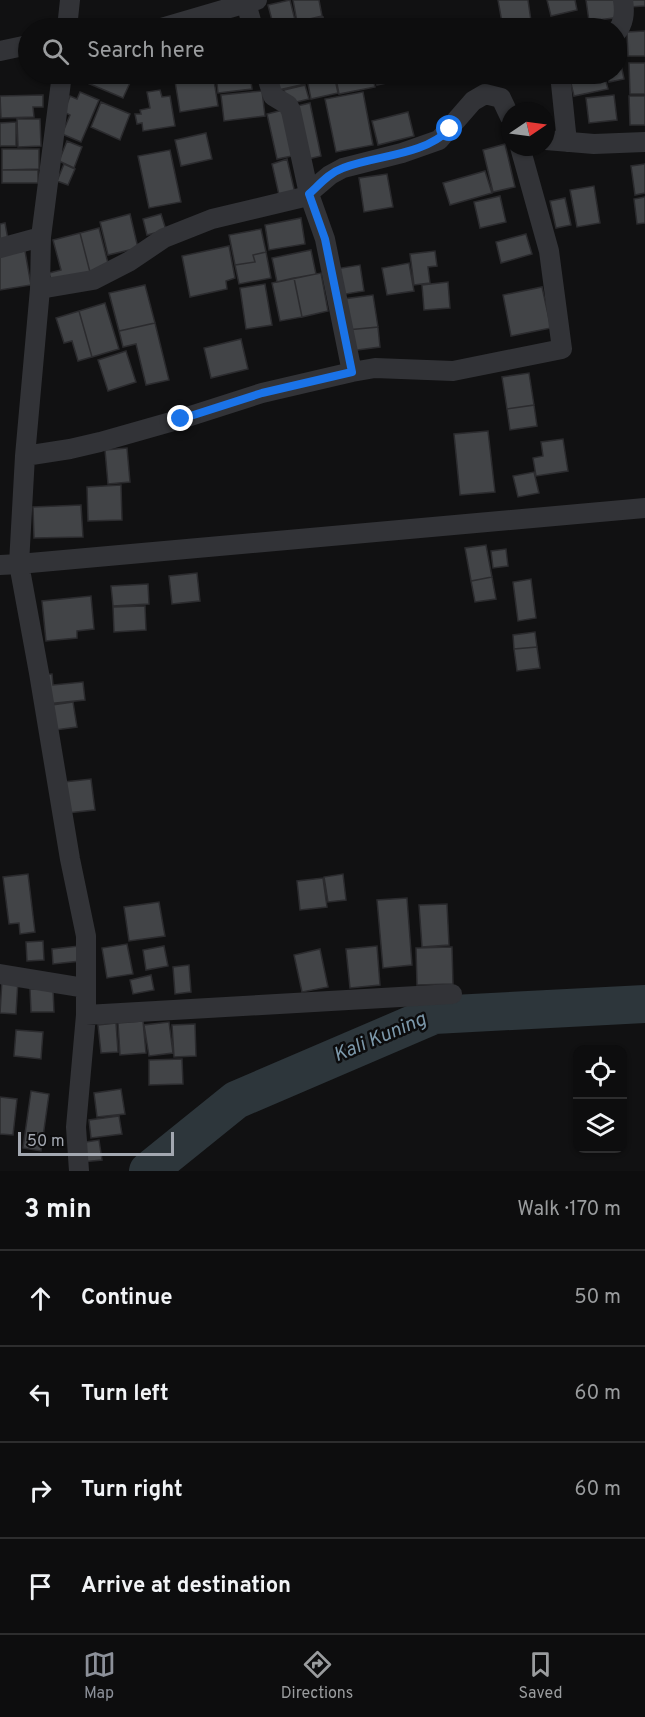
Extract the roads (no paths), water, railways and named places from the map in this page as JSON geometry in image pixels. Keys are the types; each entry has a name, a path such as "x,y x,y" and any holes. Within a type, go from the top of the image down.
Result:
{"street":[{"path":"68,18 70,0"},
{"path":"623,0 624,18"},
{"path":"194,18 251,1 253,18"},
{"path":"0,51 18,47"},
{"path":"61,84 41,237 40,289 25,456 9,565 39,673 70,858 86,936 86,1016 76,1127 79,1171"},
{"path":"269,84 273,96 288,105 291,111 309,194 325,239 352,372"},
{"path":"561,84 567,142"},
{"path":"40,289 93,280 130,261 164,238 213,219 304,197 342,168 402,153 439,140 473,101 485,94 501,98 503,102"},
{"path":"555,141 594,144 645,142"},
{"path":"25,456 100,442 262,393 352,372 375,368 453,372 562,349 549,251 523,156"},
{"path":"0,248 41,237"},
{"path":"9,565 645,508"},
{"path":"0,974 86,988"},
{"path":"86,1016 452,994"}],"waterway":[{"name":"Kali Kuning","path":"148,1171 236,1100 434,1015 645,1004"}]}
